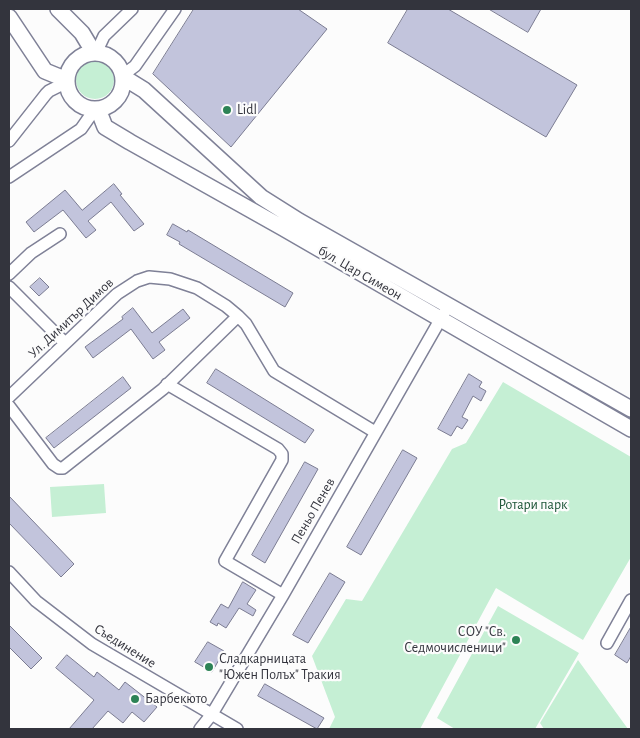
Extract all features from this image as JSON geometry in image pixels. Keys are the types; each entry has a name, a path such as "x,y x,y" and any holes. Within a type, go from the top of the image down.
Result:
{"main road":[{"path":"58,9 82,33 95,53"},
{"path":"9,17 45,71 67,81"},
{"path":"95,53 105,54 113,59 119,66 123,76 123,84 118,98 105,107 97,109 87,108 73,98 67,81 68,72 78,58 85,54 95,53"},
{"name":"бул. Цар Симеон","path":"123,76 144,90 261,197 299,221 631,409"},
{"name":"бул. Цар Симеон","path":"97,109 105,126 130,142 631,429"}],"street":[{"path":"95,53 104,36 132,9"},
{"path":"123,76 135,66 175,9"},
{"path":"9,141 46,94 67,81"},
{"path":"9,177 81,129 97,109"},
{"path":"9,274 31,253 60,234"},
{"name":"Ул. Димитър Димов","path":"9,397 117,294 137,281 149,277 170,279 197,288 238,316 246,324 274,371 375,432"},
{"path":"9,287 65,343"},
{"name":"Пеньо Пенев","path":"200,729 212,714 283,595 448,305"},
{"path":"9,406 53,464 63,468 168,384 238,316"},
{"path":"168,384 278,449 282,454 282,460 225,561 283,595"},
{"name":"Съединение","path":"9,572 36,601 92,644 237,729"},
{"path":"607,643 631,600"}],"green space":[{"path":"95,61 102,62 108,67 113,73 113,87 108,93 102,98 95,99 88,98 82,93 77,87 76,80 77,73 82,67 88,62"},
{"name":"Ротари парк","path":"503,382 631,457 631,557 583,640 496,588 420,729 329,729 335,717 312,656 346,599 362,601 452,449 466,443"},
{"path":"104,484 106,513 52,517 50,487"},
{"name":"СОУ \"Св. Седмочисленици\"","path":"498,606 579,653 535,729 455,729 437,718"},
{"path":"578,660 628,729 544,729 540,723"}],"building":[{"name":"Lidl","path":"194,9 298,9 327,29 231,147 153,74"},
{"path":"408,9 448,9 577,85 546,137 388,43"},
{"path":"489,9 541,9 528,32"},
{"path":"114,184 122,194 120,195 144,224 134,231 111,202 88,221 96,230 86,238 63,210 34,232 26,222 65,190 82,210"},
{"path":"173,224 187,232 188,230 293,293 285,307 179,244 180,242 167,235"},
{"path":"40,278 49,287 39,296 30,287"},
{"path":"133,308 152,333 183,309 190,318 159,342 165,350 153,359 131,329 93,358 85,347 123,319 122,317"},
{"path":"216,369 314,430 305,443 207,383"},
{"path":"469,374 482,382 479,387 486,391 481,401 473,396 462,417 468,420 462,429 457,426 451,436 438,429"},
{"path":"123,377 131,388 54,448 46,438"},
{"path":"403,450 417,458 361,555 347,547"},
{"path":"305,462 318,469 265,563 252,555"},
{"path":"9,496 74,564 61,577 9,523"},
{"path":"330,573 345,582 308,643 293,635"},
{"path":"243,582 256,590 247,604 256,610 253,616 239,608 226,628 218,623 217,626 210,622 221,604 228,608"},
{"path":"9,625 42,658 31,669 9,647"},
{"path":"631,627 631,656 627,663 615,655"},
{"path":"208,642 224,651 212,672 195,662"},
{"path":"67,655 94,677 97,672 119,690 125,682 157,707 144,722 132,712 123,723 108,711 92,729 69,729 94,700 56,668"},
{"path":"265,684 324,718 317,729 258,696"}],"place":[{"name":"Lidl","path":"227,110"},
{"name":"СОУ \"Св. Седмочисленици\"","path":"516,640"},
{"name":"Сладкарницата \"Южен Полъх\" Тракия","path":"209,667"},
{"name":"Барбекюто","path":"135,699"}]}
